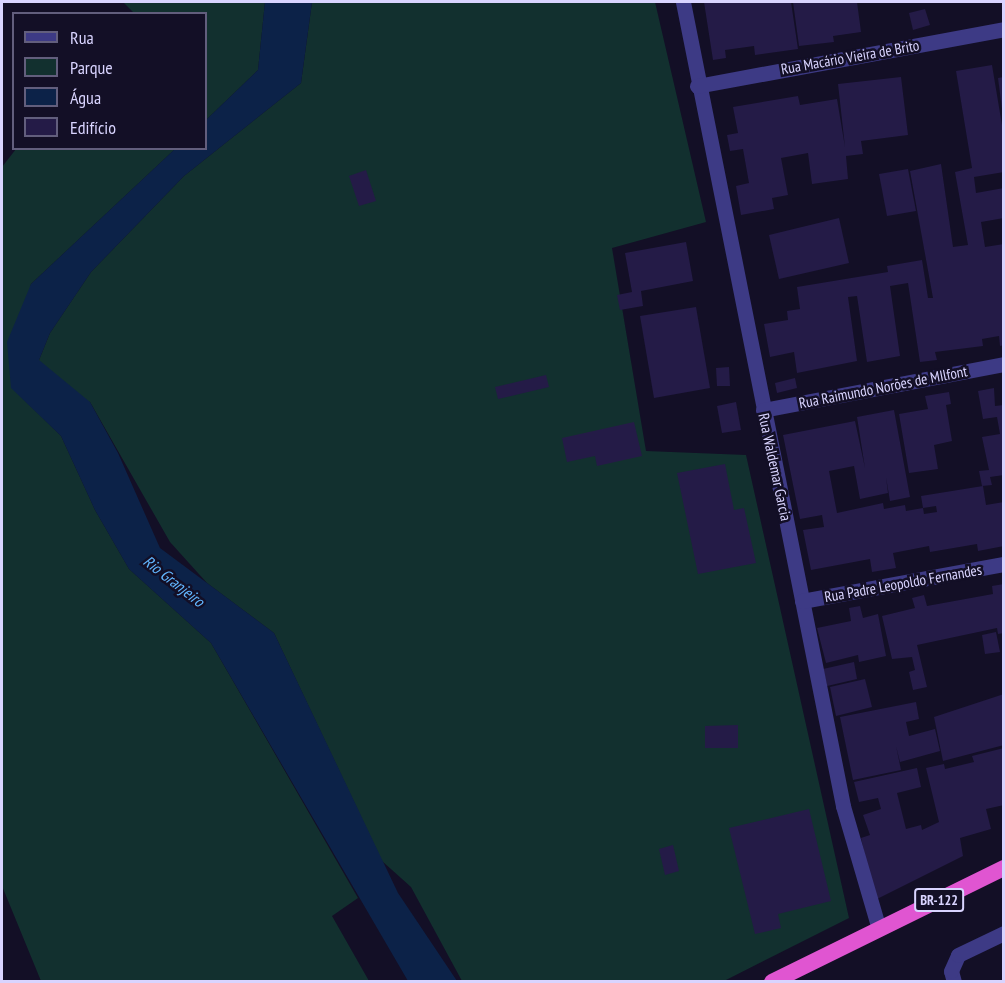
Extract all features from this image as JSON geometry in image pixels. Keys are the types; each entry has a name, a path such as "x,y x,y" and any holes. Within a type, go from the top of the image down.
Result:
{"highway":[{"name":"BR-122","path":"772,981 1004,868"}],"street":[{"name":"Rua Waldemar Garcia","path":"683,2 843,806 877,930"},
{"name":"Rua Macário Vieira de Brito","path":"698,86 1004,29"},
{"name":"Rua Raimundo Norões de MIlfont","path":"763,410 1004,364"},
{"name":"Rua Padre Leopoldo Fernandes","path":"802,601 1004,564"},
{"path":"954,981 951,971 958,955 1004,933"}],"green space":[{"path":"123,2 265,2 258,70 207,119 207,12 133,12"},
{"path":"312,2 655,2 706,222 612,248 646,451 746,455 849,918 724,981 462,981 411,887 382,861 274,633 207,583 170,542 90,402 38,387 39,360 50,333 91,272 184,176 301,83"},
{"path":"15,150 174,150 31,284 11,387 61,436 95,510 129,569 211,643 358,898 332,916 369,981 41,981 2,886 2,167"}],"water":[{"name":"Rio Granjeiro","path":"265,2 312,2 301,83 184,176 91,272 50,333 39,360 90,402 118,453 160,548 274,633 398,893 457,981 408,981 211,643 129,569 95,510 61,436 11,388 7,342 31,284 174,150 207,150 207,119 258,70"}],"building":[{"path":"704,2 791,2 798,49 755,55 754,46 725,50 726,58 713,60"},
{"path":"793,2 857,2 861,32 833,36 834,42 799,46"},
{"path":"925,9 930,25 913,30 909,13"},
{"path":"992,65 1004,137 1004,172 974,177 976,193 1004,188 1004,218 981,222 985,247 1004,244 1004,345 1000,346 999,336 982,339 983,346 935,352 937,360 920,362 908,283 890,286 900,356 867,362 857,296 848,297 857,361 797,373 794,352 770,357 764,324 788,320 787,311 800,309 797,287 888,272 887,266 922,260 928,298 933,298 910,171 941,164 953,247 968,245 955,172 972,168 956,71"},
{"path":"901,77 908,135 861,141 863,154 846,156 848,179 812,184 808,153 781,158 788,195 772,198 774,209 741,215 736,186 749,183 743,149 730,151 727,135 738,133 733,107 798,96 800,105 837,99 845,147 838,84"},
{"path":"1004,77 1004,109 1002,109 998,78"},
{"path":"908,169 916,211 887,216 879,174"},
{"path":"366,170 376,201 359,206 349,176"},
{"path":"839,218 849,263 779,279 769,235"},
{"path":"686,242 693,281 641,291 643,306 620,310 617,295 632,292 625,253"},
{"path":"696,307 710,388 654,398 640,316"},
{"path":"729,367 730,386 717,386 716,368"},
{"path":"546,375 549,387 498,399 495,387"},
{"path":"795,378 797,388 777,393 775,383"},
{"path":"994,388 995,406 1004,405 1004,475 990,477 992,485 982,486 979,471 989,470 982,437 1000,434 997,417 983,419 978,391"},
{"path":"949,392 951,404 946,405 952,441 934,445 938,469 909,473 899,414 928,409 925,396"},
{"path":"736,402 741,430 722,433 717,406"},
{"path":"894,410 910,497 890,501 886,477 888,493 860,499 854,466 829,471 837,513 883,503 884,509 905,505 906,511 923,508 921,496 983,486 986,505 1004,502 1004,546 978,551 977,544 930,552 929,546 893,553 896,568 872,572 870,559 811,570 803,530 824,527 822,515 800,519 783,435 855,421 865,468 857,417","holes":["936,506 937,512 924,514 923,508"]},
{"path":"634,422 642,456 597,466 595,456 567,462 562,438"},
{"path":"725,464 734,510 744,508 756,563 698,574 677,473"},
{"path":"1004,584 1004,633 998,634 997,628 917,645 927,687 913,690 909,672 915,670 912,657 892,659 882,616 915,608 912,598 924,595 927,606 993,594 992,586"},
{"path":"860,606 863,618 878,614 886,656 859,662 858,655 826,663 817,628 851,621 849,608"},
{"path":"996,632 1000,652 985,654 982,635"},
{"path":"854,662 857,679 827,686 823,669"},
{"path":"865,679 872,707 836,716 830,687"},
{"path":"1004,694 1004,745 943,761 934,717"},
{"path":"916,702 919,719 906,722 909,736 935,729 940,751 900,762 896,746 901,770 853,780 840,717"},
{"path":"738,725 738,748 705,748 705,726"},
{"path":"1004,748 1004,805 986,809 991,829 960,838 963,856 875,900 861,838 870,835 863,815 881,809 878,798 859,802 854,782 917,768 921,787 897,793 906,829 921,825 922,830 939,822 926,768 944,764 945,769 974,762 972,756"},
{"path":"809,809 831,901 778,914 781,928 755,934 729,828"},
{"path":"673,845 679,871 665,875 659,849"}]}
